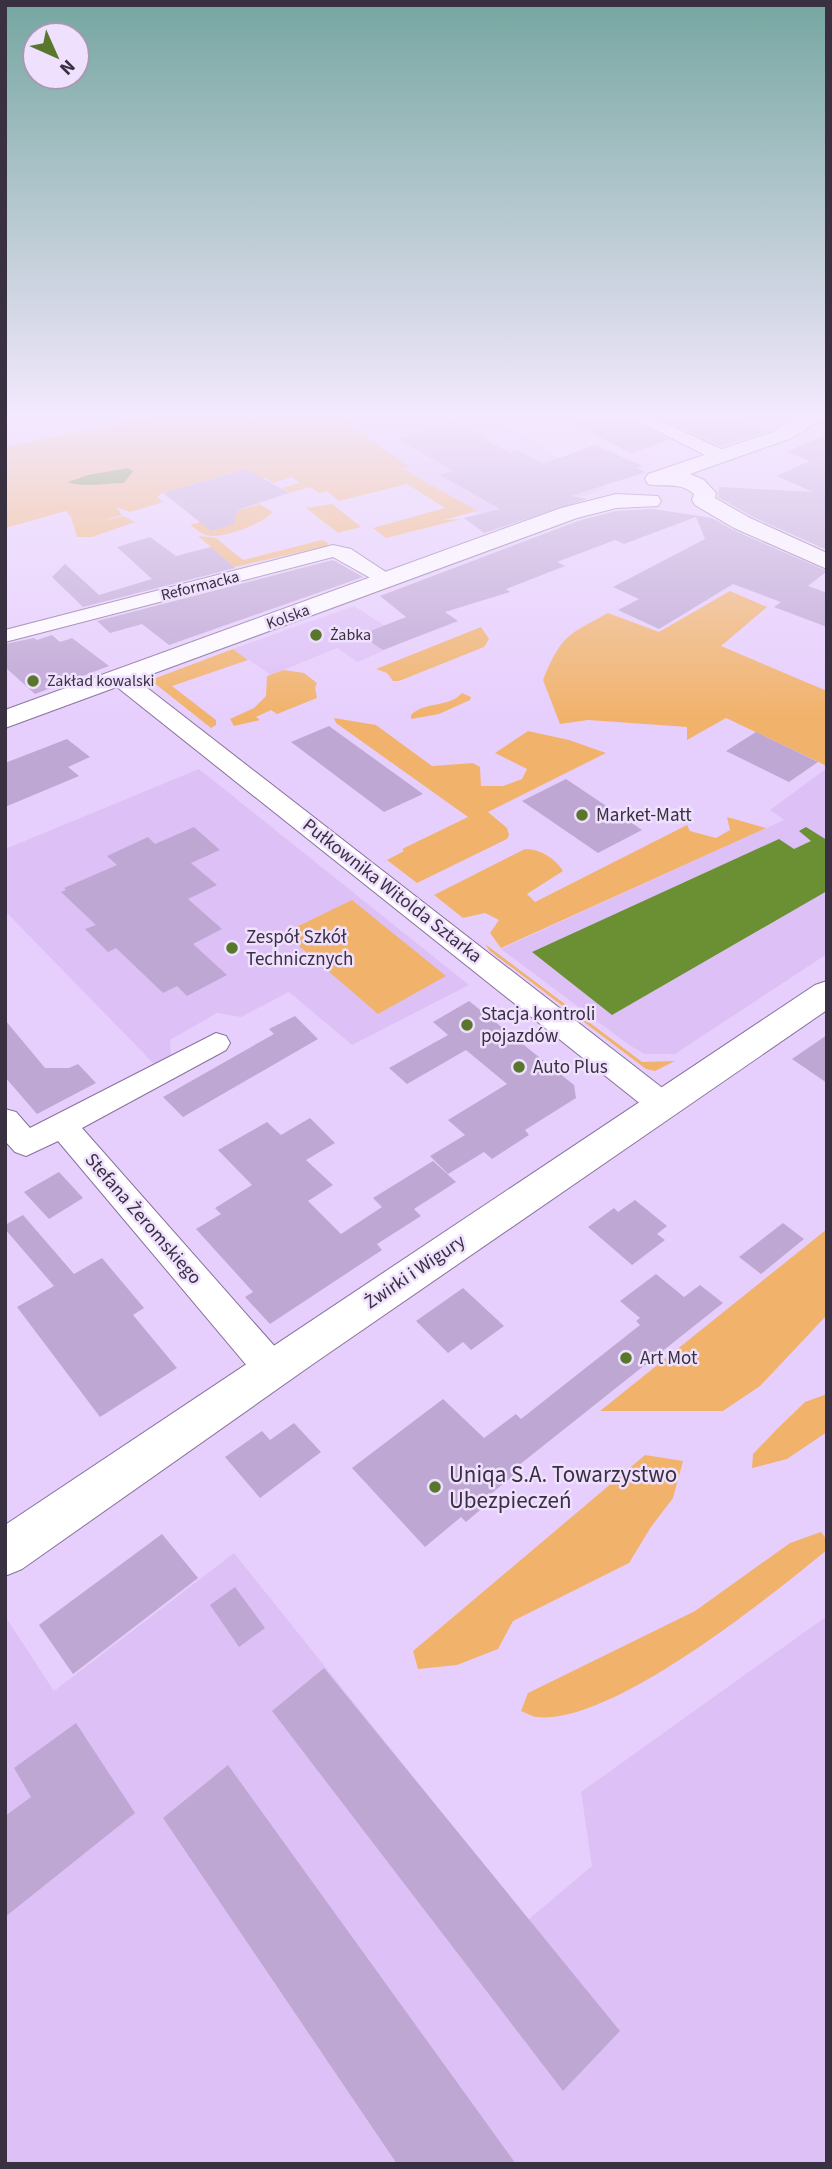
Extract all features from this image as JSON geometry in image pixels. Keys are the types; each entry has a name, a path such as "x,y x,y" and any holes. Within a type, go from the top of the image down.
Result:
{"street":[{"name":"Kolska","path":"5,720 568,513"},
{"path":"718,513 827,562"},
{"name":"Reformacka","path":"5,636 336,551 344,553 388,580"},
{"name":"Pułkownika Witolda Sztarka","path":"120,678 663,1105"},
{"name":"Żwirki i Wigury","path":"5,1553 827,993"},
{"path":"12,1140 62,1125 216,1043"},
{"name":"Stefana Żeromskiego","path":"62,1125 272,1369"}],"shaded area":[{"path":"5,513 58,513 5,528"},
{"path":"68,513 121,513 122,515 96,523 123,516 135,522 92,537 77,537"},
{"path":"229,513 272,513 255,524 222,535 202,533 190,525"},
{"path":"313,513 344,513 361,527 338,533"},
{"path":"426,513 469,513 443,520 462,519 386,538 373,528"},
{"path":"478,513 534,513 499,525"},
{"path":"198,536 216,538 243,560 322,540 328,543 327,546 234,567"},
{"path":"730,591 767,607 721,646 827,691 827,766 726,718 687,740 687,727 588,720 560,724 543,680 555,654 574,632 608,613 659,632"},
{"path":"354,606 407,640 358,662 337,648 271,675 233,649"},
{"path":"481,627 489,639 484,647 399,681 393,681 387,673 376,669"},
{"path":"233,649 248,660 172,686 216,720 216,725 211,728 153,682 156,678"},
{"path":"284,670 304,673 317,683 317,698 277,714 271,710 256,717 260,720 234,726 230,719 254,708 266,696 267,676"},
{"path":"462,693 471,697 470,700 439,714 411,719 411,715 417,711 451,701"},
{"path":"334,718 376,725 432,766 473,763 480,767 481,786 503,786 522,779 527,769 495,753 528,731 569,740 606,753 488,812 507,828 507,839 417,883 387,860 404,851 402,849 468,817 336,723"},
{"path":"827,768 827,954 675,1054 644,1054 629,1045 501,949 784,820 770,810"},
{"name":"Zespół Szkół Technicznych","path":"199,769 469,985 352,1045 289,992 241,1017 217,1013 170,1040 171,1056 154,1064 5,911 5,849"},
{"path":"727,817 766,828 501,948 490,933 499,920 485,913 463,918 434,895 525,849 547,855 563,871 527,894 535,902 687,825 690,831 716,838 730,830"},
{"path":"806,827 827,840 827,891 612,1015 532,952 779,839 794,849 811,841 799,831"},
{"path":"352,900 446,976 378,1014 284,933"},
{"path":"485,944 642,1062 675,1061 655,1071 646,1069 490,951"},
{"path":"827,1229 827,1315 760,1386 723,1411 600,1411"},
{"path":"827,1394 827,1432 787,1459 752,1468 753,1454 778,1428 805,1402"},
{"path":"645,1455 683,1461 673,1498 629,1563 513,1621 498,1649 457,1665 418,1669 413,1651"},
{"path":"821,1532 827,1540 827,1550 729,1626 646,1681 605,1701 568,1714 536,1717 521,1711 528,1693 695,1611 790,1543"},
{"path":"234,1553 528,1920 592,1866 581,1792 827,1616 827,2164 5,2164 5,1616 54,1691"}],"building":[{"path":"189,513 237,513 234,524 211,531"},
{"path":"483,513 544,513 484,533 464,518"},
{"path":"608,513 681,513 712,518 733,530 827,571 808,586 827,593 827,627 774,607 781,602 733,584 659,629 618,610 639,599 613,587 705,539 696,517 624,544 615,540 557,562 565,566 506,589 510,592 445,612 458,621 383,650 360,635 406,617 380,596 578,521"},
{"path":"746,513 827,513 827,550"},
{"path":"150,537 176,556 211,547 235,568 83,607 52,577 65,564 99,595 152,579 117,547"},
{"path":"333,560 363,577 169,645 142,624 110,633 97,621"},
{"path":"52,635 60,642 72,638 109,666 35,694 5,667 5,644"},
{"path":"329,726 423,794 384,812 291,742"},
{"path":"756,732 818,762 789,782 726,751"},
{"path":"67,739 90,757 68,767 79,776 5,807 5,763"},
{"name":"Market-Matt","path":"566,779 642,830 598,853 522,801"},
{"path":"194,827 220,850 191,863 217,885 188,899 222,929 193,944 227,975 187,996 177,986 163,993 116,948 108,952 85,929 96,925 61,892 66,890 64,888 117,865 107,856 148,837 155,844"},
{"path":"469,1001 574,1085 576,1098 525,1130 529,1135 492,1159 484,1152 448,1174 430,1156 465,1135 448,1120 507,1084 466,1050 407,1084 389,1068 448,1035 433,1022"},
{"path":"295,1016 318,1039 183,1117 163,1097 274,1034 269,1029"},
{"path":"5,1020 45,1068 69,1068 78,1064 96,1083 37,1114 5,1077"},
{"path":"827,1035 827,1083 792,1059"},
{"path":"310,1118 335,1143 306,1160 333,1185 308,1201 341,1234 382,1207 373,1198 433,1161 456,1182 414,1209 421,1216 377,1244 382,1250 270,1324 245,1297 253,1292 196,1229 221,1214 215,1208 252,1185 218,1150 267,1122 281,1135"},
{"path":"59,1172 83,1198 49,1219 24,1192"},
{"path":"635,1200 667,1226 657,1234 665,1240 632,1265 588,1227 614,1208 618,1212"},
{"path":"23,1215 74,1274 102,1258 144,1308 133,1315 177,1368 100,1417 17,1307 54,1286 5,1229 5,1225"},
{"path":"783,1223 804,1239 761,1274 739,1257"},
{"path":"656,1274 684,1297 700,1285 723,1303 514,1469 517,1473 482,1501 486,1505 466,1522 461,1517 425,1547 352,1468 443,1399 484,1438 516,1414 521,1419 640,1325 636,1321 640,1318 620,1301"},
{"path":"463,1288 504,1326 471,1350 463,1342 448,1353 416,1321"},
{"path":"294,1423 321,1452 260,1498 225,1457 262,1431 270,1440"},
{"path":"162,1534 198,1578 73,1674 39,1625"},
{"path":"235,1587 265,1628 239,1647 210,1605"},
{"path":"324,1668 620,2031 563,2091 272,1711"},
{"path":"76,1723 135,1813 5,1917 5,1816 31,1797 14,1768"},
{"path":"228,1765 516,2164 397,2164 163,1818"}],"place":[{"name":"Żabka","path":"316,635"},
{"name":"Zakład kowalski","path":"33,681"},
{"name":"Market-Matt","path":"582,815"},
{"name":"Zespół Szkół Technicznych","path":"232,948"},
{"name":"Stacja kontroli pojazdów","path":"467,1025"},
{"name":"Auto Plus","path":"519,1067"},
{"name":"Art Mot","path":"626,1358"},
{"name":"Uniqa S.A. Towarzystwo Ubezpieczeń","path":"435,1487"}]}
